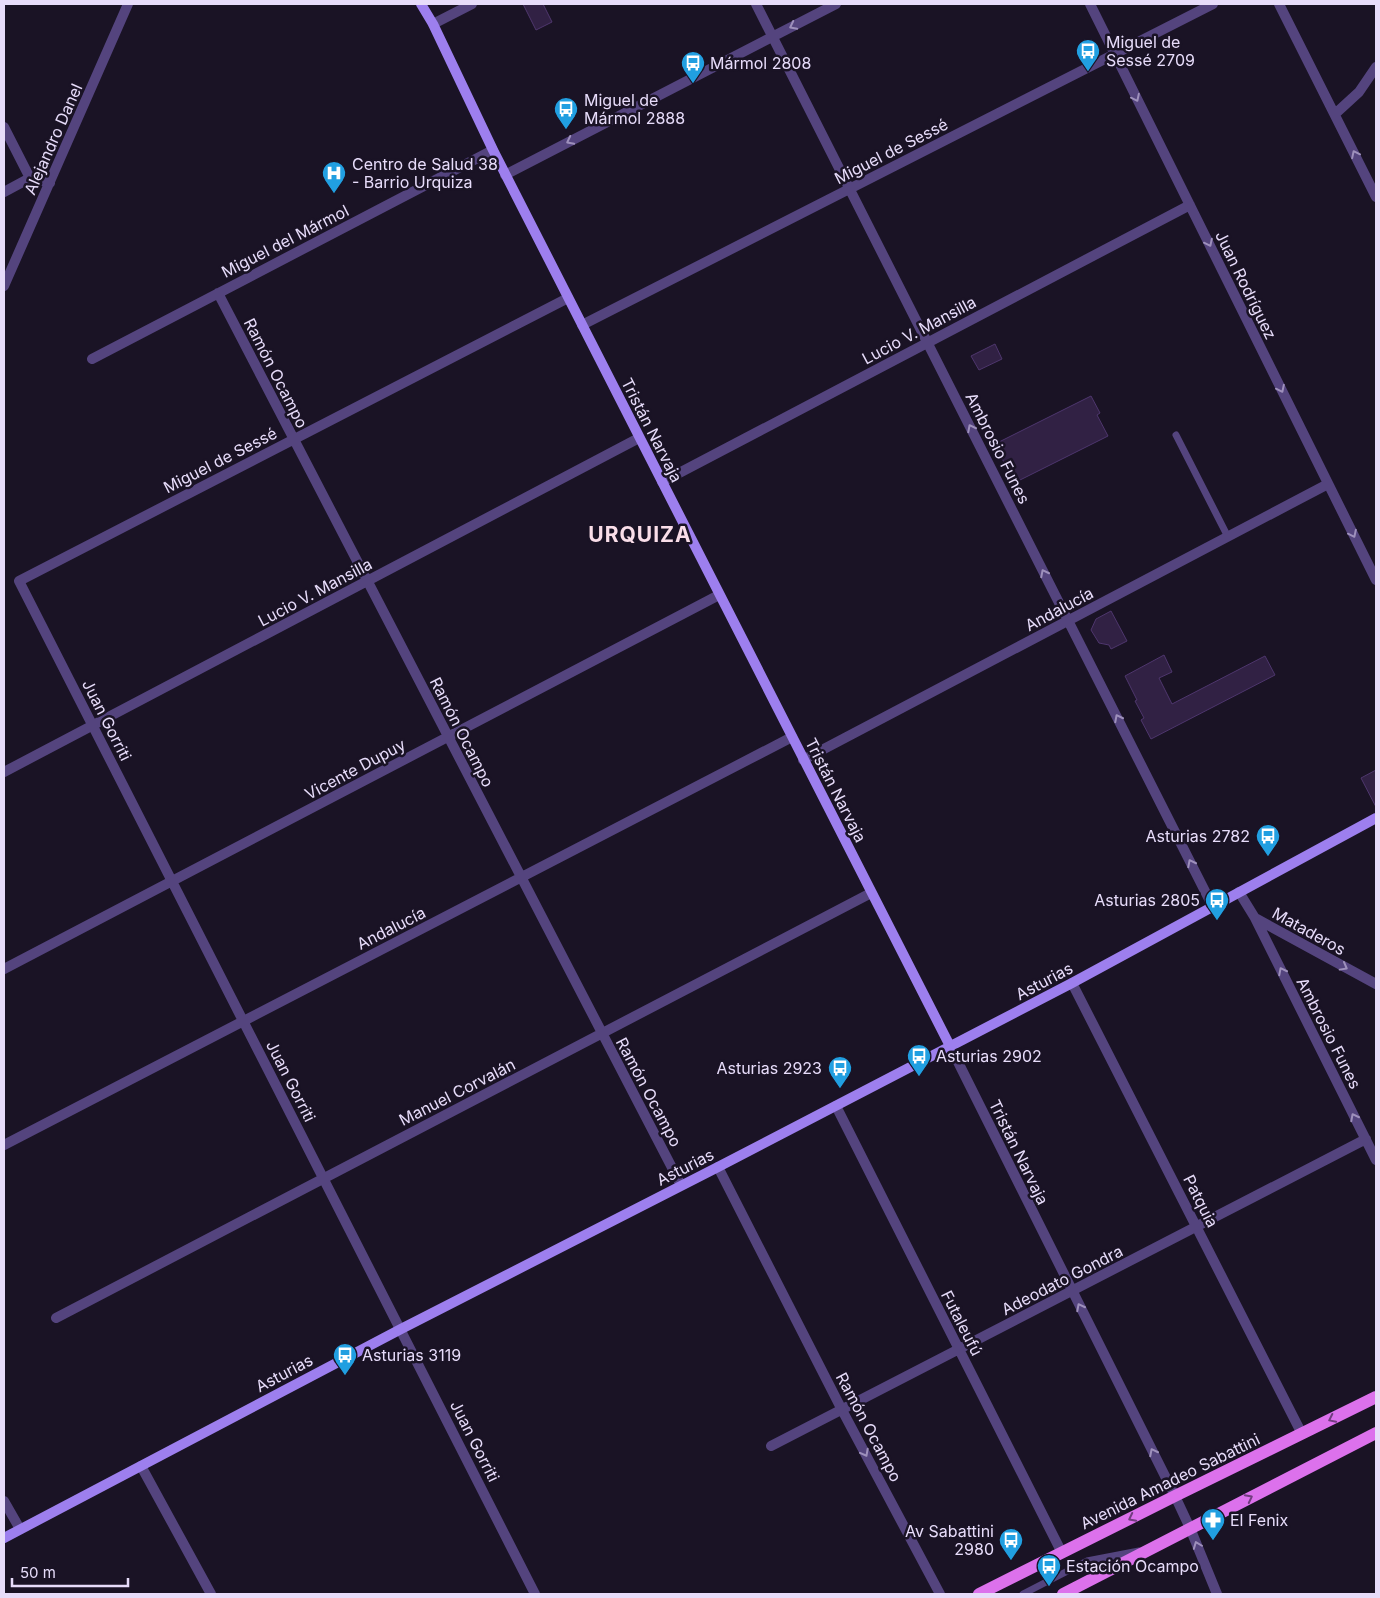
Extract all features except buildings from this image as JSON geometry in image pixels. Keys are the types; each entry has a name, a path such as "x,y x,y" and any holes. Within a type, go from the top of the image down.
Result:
{"main road":[{"name":"Avenida Amadeo Sabattini","path":"979,1594 1376,1397"},
{"path":"1063,1594 1376,1433"}],"street":[{"name":"Alejandro Danel","path":"4,286 128,4"},
{"name":"Tristán Narvaja","path":"421,4 433,24 505,175 950,1046 1175,1496 1216,1594"},
{"path":"433,24 472,4"},
{"name":"Ambrosio Funes","path":"756,4 1213,907"},
{"path":"505,175 836,4"},
{"name":"Juan Rodríguez","path":"1090,4 1376,580"},
{"name":"Miguel de Sessé","path":"582,325 1213,4"},
{"path":"1279,4 1376,198"},
{"path":"1335,114 1359,92 1376,68"},
{"path":"4,127 30,178"},
{"name":"Miguel del Mármol","path":"92,359 493,150"},
{"path":"4,192 30,178 50,183"},
{"name":"Lucio V. Mansilla","path":"662,482 1190,205"},
{"name":"Ramón Ocampo","path":"218,293 681,1185"},
{"name":"Miguel de Sessé","path":"19,581 568,298"},
{"name":"Lucio V. Mansilla","path":"4,772 639,438"},
{"name":"Andalucía","path":"804,760 1328,484"},
{"name":"Juan Gorriti","path":"19,581 536,1594"},
{"name":"Vicente Dupuy","path":"4,969 719,595"},
{"name":"Andalucía","path":"4,1145 792,737"},
{"name":"Asturias","path":"4,1538 401,1329 1072,983 1376,818"},
{"name":"Mataderos","path":"1239,892 1255,918 1376,984"},
{"name":"Manuel Corvalán","path":"56,1318 323,1177 602,1035 871,893"},
{"name":"Ambrosio Funes","path":"1255,918 1376,1160"},
{"name":"Patquia","path":"1072,983 1198,1226 1302,1434"},
{"name":"Futaleufú","path":"836,1106 1062,1553"},
{"name":"Adeodato Gondra","path":"771,1446 1366,1139"},
{"name":"Ramón Ocampo","path":"718,1167 842,1410 940,1594"},
{"path":"141,1466 211,1594"},
{"path":"4,1501 20,1530"}],"lane":[{"path":"1176,435 1228,537"},
{"path":"1023,1594 1088,1561 1152,1548"}],"place":[{"name":"Miguel de Sessé 2709","path":"1088,72"},
{"name":"Mármol 2808","path":"693,84"},
{"name":"Miguel de Mármol 2888","path":"566,130"},
{"name":"Centro de Salud 38 - Barrio Urquiza","path":"334,194"},
{"name":"Asturias 2782","path":"1268,857"},
{"name":"Asturias 2805","path":"1217,921"},
{"name":"Asturias 2902","path":"919,1077"},
{"name":"Asturias 2923","path":"840,1089"},
{"name":"Asturias 3119","path":"345,1376"},
{"name":"El Fenix","path":"1213,1541"},
{"name":"Av Sabattini 2980","path":"1011,1561"},
{"name":"Estación Ocampo","path":"1049,1587"}],"district":[{"name":"URQUIZA","path":"640,534"}]}
